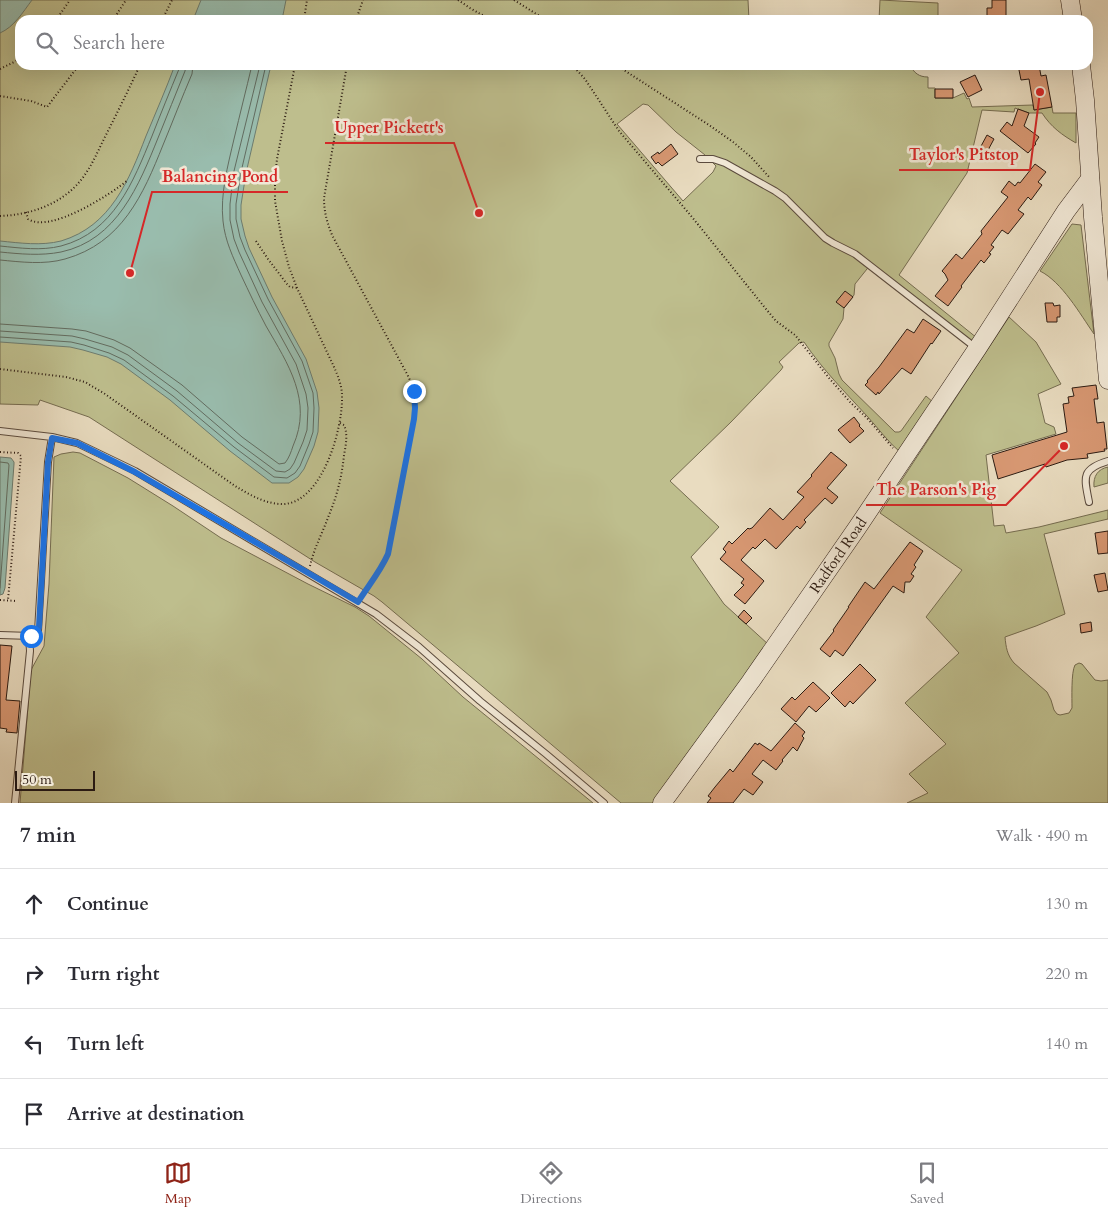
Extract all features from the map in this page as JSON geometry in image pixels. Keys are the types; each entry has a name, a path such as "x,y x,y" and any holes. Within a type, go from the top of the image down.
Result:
{"street":[{"path":"1070,0 1072,15"},
{"path":"1082,70 1092,217 1108,380"},
{"name":"Radford Road","path":"662,803 751,681 858,528 1066,211 1090,178"},
{"path":"1066,211 1092,217"}],"lane":[{"path":"700,159 713,159 728,164 781,195 826,238 855,254 977,349"},
{"path":"0,431 77,443 135,472 358,602 419,647 480,701 604,803"},
{"path":"0,635 30,636 37,633 39,627 48,462 52,438"},
{"path":"1089,502 1085,483 1087,473 1094,466 1108,461"},
{"path":"15,803 30,636"}],"path":[{"path":"60,15 70,0"},
{"path":"116,15 126,0"},
{"path":"164,15 172,0"},
{"path":"305,15 307,0"},
{"path":"358,15 363,0"},
{"path":"458,0 482,15"},
{"path":"514,0 538,15"},
{"path":"0,70 15,62"},
{"path":"0,96 31,101 47,108 75,70"},
{"path":"0,216 41,209 68,193 80,181 94,159 138,70"},
{"path":"0,368 66,376 84,382 105,394 235,486 257,498 277,504 285,504 297,500 308,492 318,479 331,454 340,423 342,394 339,378 329,354 297,288 289,267 277,217 275,193 277,159 294,70"},
{"path":"346,70 324,198 326,221 408,374 415,400 414,419 388,554 384,564 358,602"},
{"path":"577,70 586,79 619,131 692,217 766,309 776,320 795,334 829,378 903,459"},
{"path":"624,70 733,142 751,157 775,184"},
{"path":"26,212 28,219 33,222 70,216 102,198 128,180"},
{"path":"256,241 287,284 297,288"},
{"path":"308,573 316,546 330,514 340,480 346,432 344,424 340,423"},
{"path":"0,452 18,453 21,456 8,600"},
{"path":"0,600 17,601"}],"green space":[{"path":"0,0 748,0 749,15 15,15 15,70 913,70 917,74 928,77 928,88 935,88 935,98 953,98 964,93 967,99 969,98 972,107 1033,105 1034,110 1052,107 1053,113 1076,113 1076,143 1057,130 1042,113 1029,113 1015,108 1014,112 982,110 967,173 899,275 977,338 973,343 871,264 855,284 854,295 844,308 843,319 829,343 842,380 895,432 901,431 926,396 934,403 901,453 887,440 834,380 804,342 799,343 779,362 783,367 781,370 670,481 719,527 691,557 724,604 769,645 655,803 621,803 374,596 315,562 89,417 40,400 38,405 0,404","holes":["643,104 648,105 716,166 713,172 683,201 617,124"]},
{"path":"880,0 938,3 938,15 879,15"},
{"path":"1072,224 1081,225 1094,334 1063,290 1040,271"},
{"path":"1009,317 1036,342 1061,384 1038,394 1045,423 1054,427 1056,434 986,455 994,526 1004,525 1006,533 1108,510 1108,519 1044,534 1065,614 1005,637 1006,648 1014,663 1047,692 1054,710 1060,715 1069,713 1072,708 1072,679 1075,665 1082,664 1095,680 1108,680 1108,803 907,803 928,793 909,774 946,744 905,703 959,653 926,617 962,570 880,513"},
{"path":"73,452 80,453 128,478 221,538 369,616 422,659 463,697 593,803 20,803 31,670 44,646 49,584 54,457"},
{"path":"1108,467 1108,483 1094,487 1094,480 1097,474 1101,469"}],"water":[{"path":"0,0 32,0 21,15 15,15 14,23 0,33"},
{"path":"201,0 286,0 283,15 195,15"},
{"path":"173,70 270,70 246,173 241,205 241,219 249,248 272,297 306,359 317,392 319,408 318,432 314,446 304,469 298,477 289,483 272,483 230,451 170,400 121,364 107,357 70,347 0,342 0,241 38,244 53,243 78,234 105,213 125,185"},
{"path":"0,457 11,458 14,464 5,588 3,594 0,595"}],"building":[{"path":"992,0 1006,0 1006,15 987,15 987,8 992,8"},
{"path":"1019,70 1040,70 1041,76 1046,75 1052,107 1034,110 1029,79 1021,80"},
{"path":"975,75 982,90 968,97 960,82"},
{"path":"935,89 953,89 953,98 935,98"},
{"path":"1018,109 1029,113 1024,126 1039,137 1028,153 1000,131 1007,122 1012,126"},
{"path":"987,135 994,139 987,152 980,148"},
{"path":"671,144 678,154 662,166 658,162 656,164 651,157 658,152 659,154"},
{"path":"1035,164 1046,172 1038,182 1042,185 1031,200 1028,197 1018,210 1024,214 1008,234 1002,230 991,245 994,247 989,253 991,254 984,263 981,260 948,306 935,296 948,280 942,271 956,254 962,259 982,234 981,231 1008,197 1001,192 1009,181 1015,186 1018,182 1020,183"},
{"path":"845,291 853,297 844,308 836,302"},
{"path":"1045,303 1053,303 1054,306 1060,305 1060,317 1057,317 1057,322 1047,322"},
{"path":"923,319 941,331 911,374 902,368 876,395 865,385 867,381 907,329 914,333"},
{"path":"1096,385 1098,399 1094,399 1097,423 1104,422 1107,449 1104,449 1105,451 1087,454 1088,458 1067,460 1046,467 1045,464 998,479 992,455 1067,432 1063,404 1069,403 1068,397 1074,396 1072,388"},
{"path":"854,417 864,431 850,443 838,430"},
{"path":"831,452 847,465 827,488 838,497 832,504 825,498 804,520 806,522 800,529 797,526 776,549 765,539 755,549 753,547 741,560 764,581 745,604 734,595 744,585 741,583 744,579 720,559 726,552 723,549 729,541 732,544 748,528 752,528 770,508 783,520 804,497 797,492"},
{"path":"1108,531 1108,553 1098,554 1095,533"},
{"path":"910,542 923,551 914,565 916,567 911,574 914,576 910,582 905,582 904,593 893,586 843,656 835,650 830,657 820,649 834,631 865,582 874,589"},
{"path":"1105,573 1108,590 1098,592 1094,575"},
{"path":"744,610 752,618 746,624 738,617"},
{"path":"1091,622 1092,631 1081,633 1080,624"},
{"path":"0,645 12,646 6,700 20,701 17,733 6,732 7,729 0,728"},
{"path":"860,664 876,680 853,704 850,701 845,707 831,693"},
{"path":"813,682 830,698 816,712 809,706 796,722 781,709 792,697 795,700"},
{"path":"795,723 805,732 797,751 793,747 776,770 763,760 752,774 763,782 753,795 744,789 733,803 707,803 711,798 708,796 715,787 730,769 733,772 755,743 758,745 759,743 771,751"}],"place":[{"name":"Taylor's Pitstop","path":"1040,92"},
{"name":"Upper Pickett's","path":"479,213"},
{"name":"Balancing Pond","path":"130,273"},
{"name":"The Parson's Pig","path":"1064,446"}],"route":[{"path":"31,636 37,633 39,627 48,462 52,438 77,443 135,472 358,602 384,564 388,554 414,419 414,391"}]}
